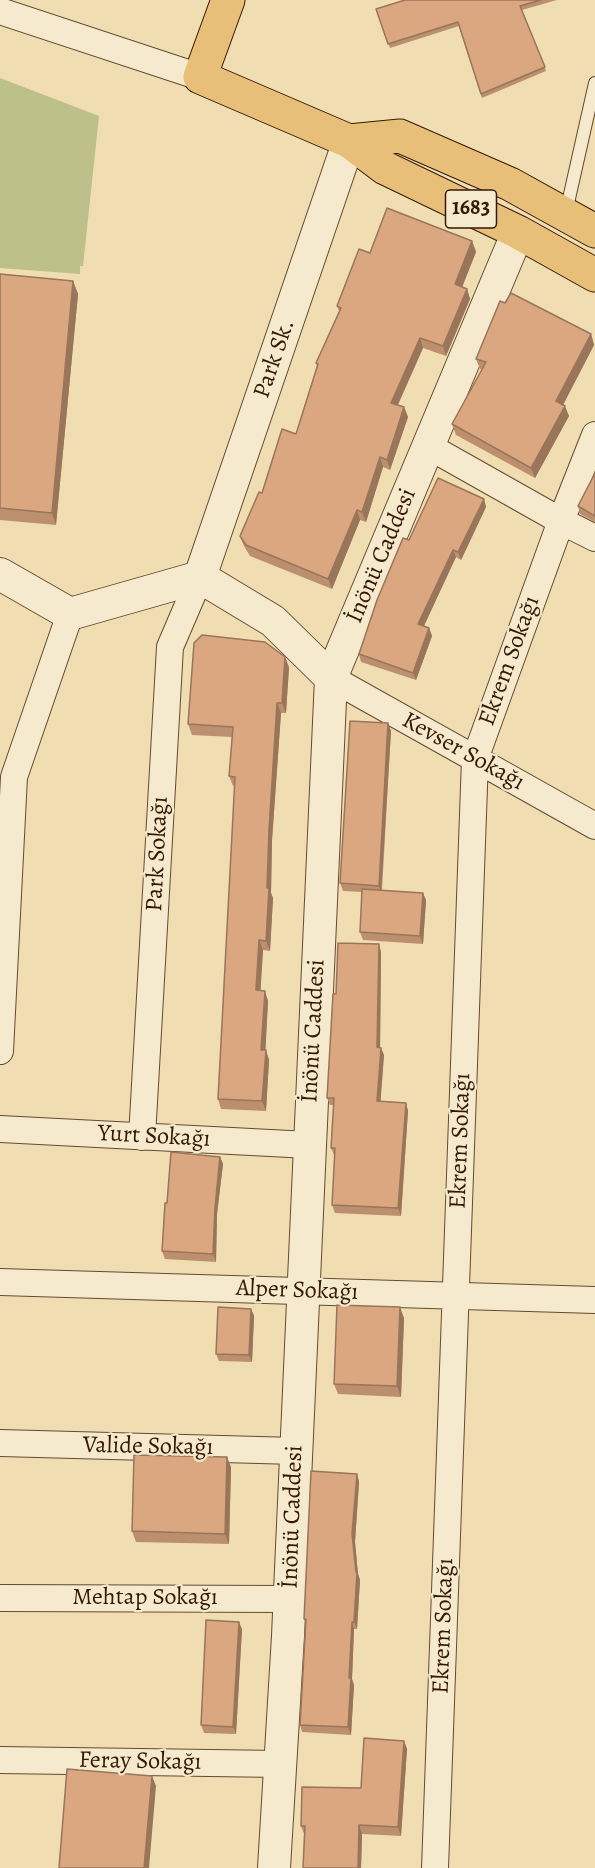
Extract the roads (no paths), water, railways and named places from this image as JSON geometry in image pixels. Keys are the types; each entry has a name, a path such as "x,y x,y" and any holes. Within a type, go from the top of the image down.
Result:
{"main road":[{"path":"228,0 200,77 350,141"},
{"name":"1683","path":"350,141 400,136 510,184 595,231"},
{"name":"1683","path":"350,141 385,168 518,232 595,275"}],"street":[{"path":"0,11 200,77"},
{"name":"Park Sk.","path":"200,577 350,141"},
{"name":"İnönü Caddesi","path":"274,1868 289,1599 331,678 518,232"},
{"name":"Ekrem Sokağı","path":"435,1868 475,759 561,521 595,435"},
{"path":"428,446 595,538"},
{"path":"0,574 70,614 200,577 273,621 331,678"},
{"name":"Park Sokağı","path":"142,1137 170,647 200,577"},
{"path":"0,1051 7,780 70,614"},
{"name":"Kevser Sokağı","path":"331,678 595,826"},
{"name":"Yurt Sokağı","path":"0,1129 309,1145"},
{"name":"Alper Sokağı","path":"0,1282 595,1300"},
{"name":"Valide Sokağı","path":"0,1443 296,1451"},
{"name":"Mehtap Sokağı","path":"0,1598 289,1599"},
{"name":"Feray Sokağı","path":"0,1760 280,1764"}],"lane":[{"path":"566,214 595,83"}]}
